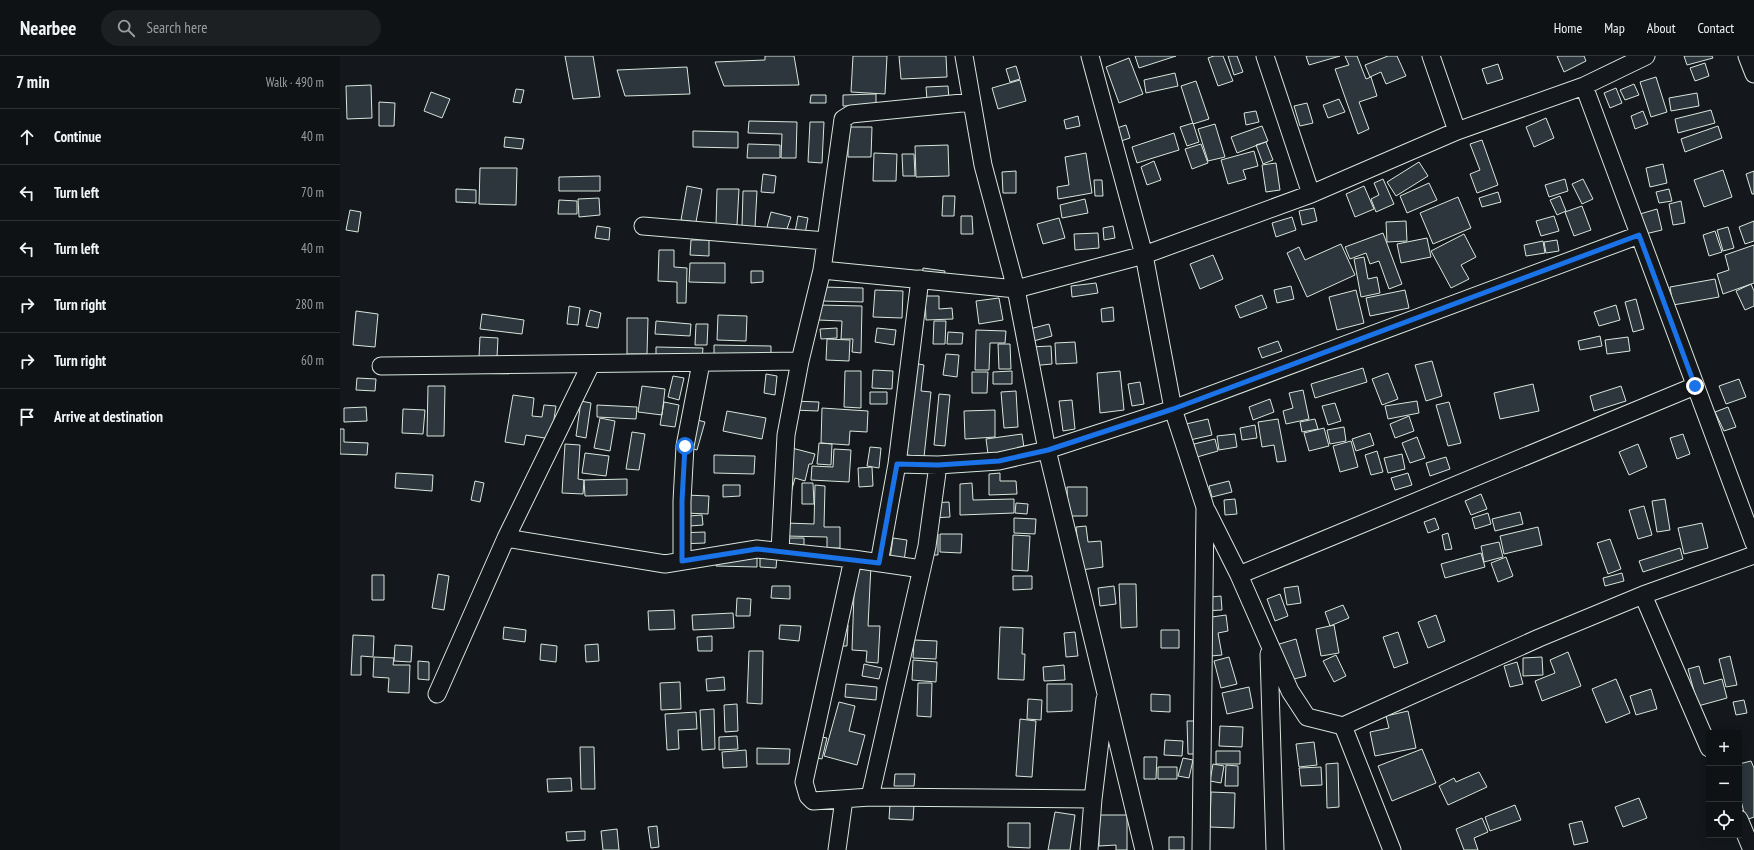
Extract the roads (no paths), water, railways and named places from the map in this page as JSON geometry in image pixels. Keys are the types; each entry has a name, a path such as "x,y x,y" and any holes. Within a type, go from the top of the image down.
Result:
{"street":[{"path":"964,56 983,165 1016,289 1048,450 1144,850"},
{"path":"1090,56 1144,255 1173,409 1205,507 1239,575 1290,691 1307,717 1342,726 1539,638 1643,595 1754,555"},
{"path":"1265,56 1311,194"},
{"path":"1431,56 1457,131"},
{"path":"822,270 1016,289 1144,255 1311,194 1457,131 1584,86 1646,56"},
{"path":"1747,56 1754,74"},
{"path":"1584,86 1754,543"},
{"path":"780,551 786,436 800,361 822,270 843,119 851,114 972,102"},
{"path":"643,226 826,241"},
{"path":"897,464 938,465 999,461 1048,450 1173,409 1639,235"},
{"path":"879,563 897,464 920,279"},
{"path":"381,366 800,361"},
{"path":"682,561 682,501 685,446 701,362"},
{"path":"437,694 506,538 591,364"},
{"path":"1239,575 1695,386"},
{"path":"870,797 927,546 938,465"},
{"path":"1201,850 1205,507"},
{"path":"506,538 665,564 757,549 853,559 922,569"},
{"path":"853,559 804,782 808,796 813,801 870,797 1093,799"},
{"path":"1643,595 1706,741"},
{"path":"1269,644 1275,850"},
{"path":"1089,850 1093,799 1106,689"},
{"path":"1342,726 1392,850"},
{"path":"836,850 844,799"},
{"path":"1742,826 1752,850"}]}
